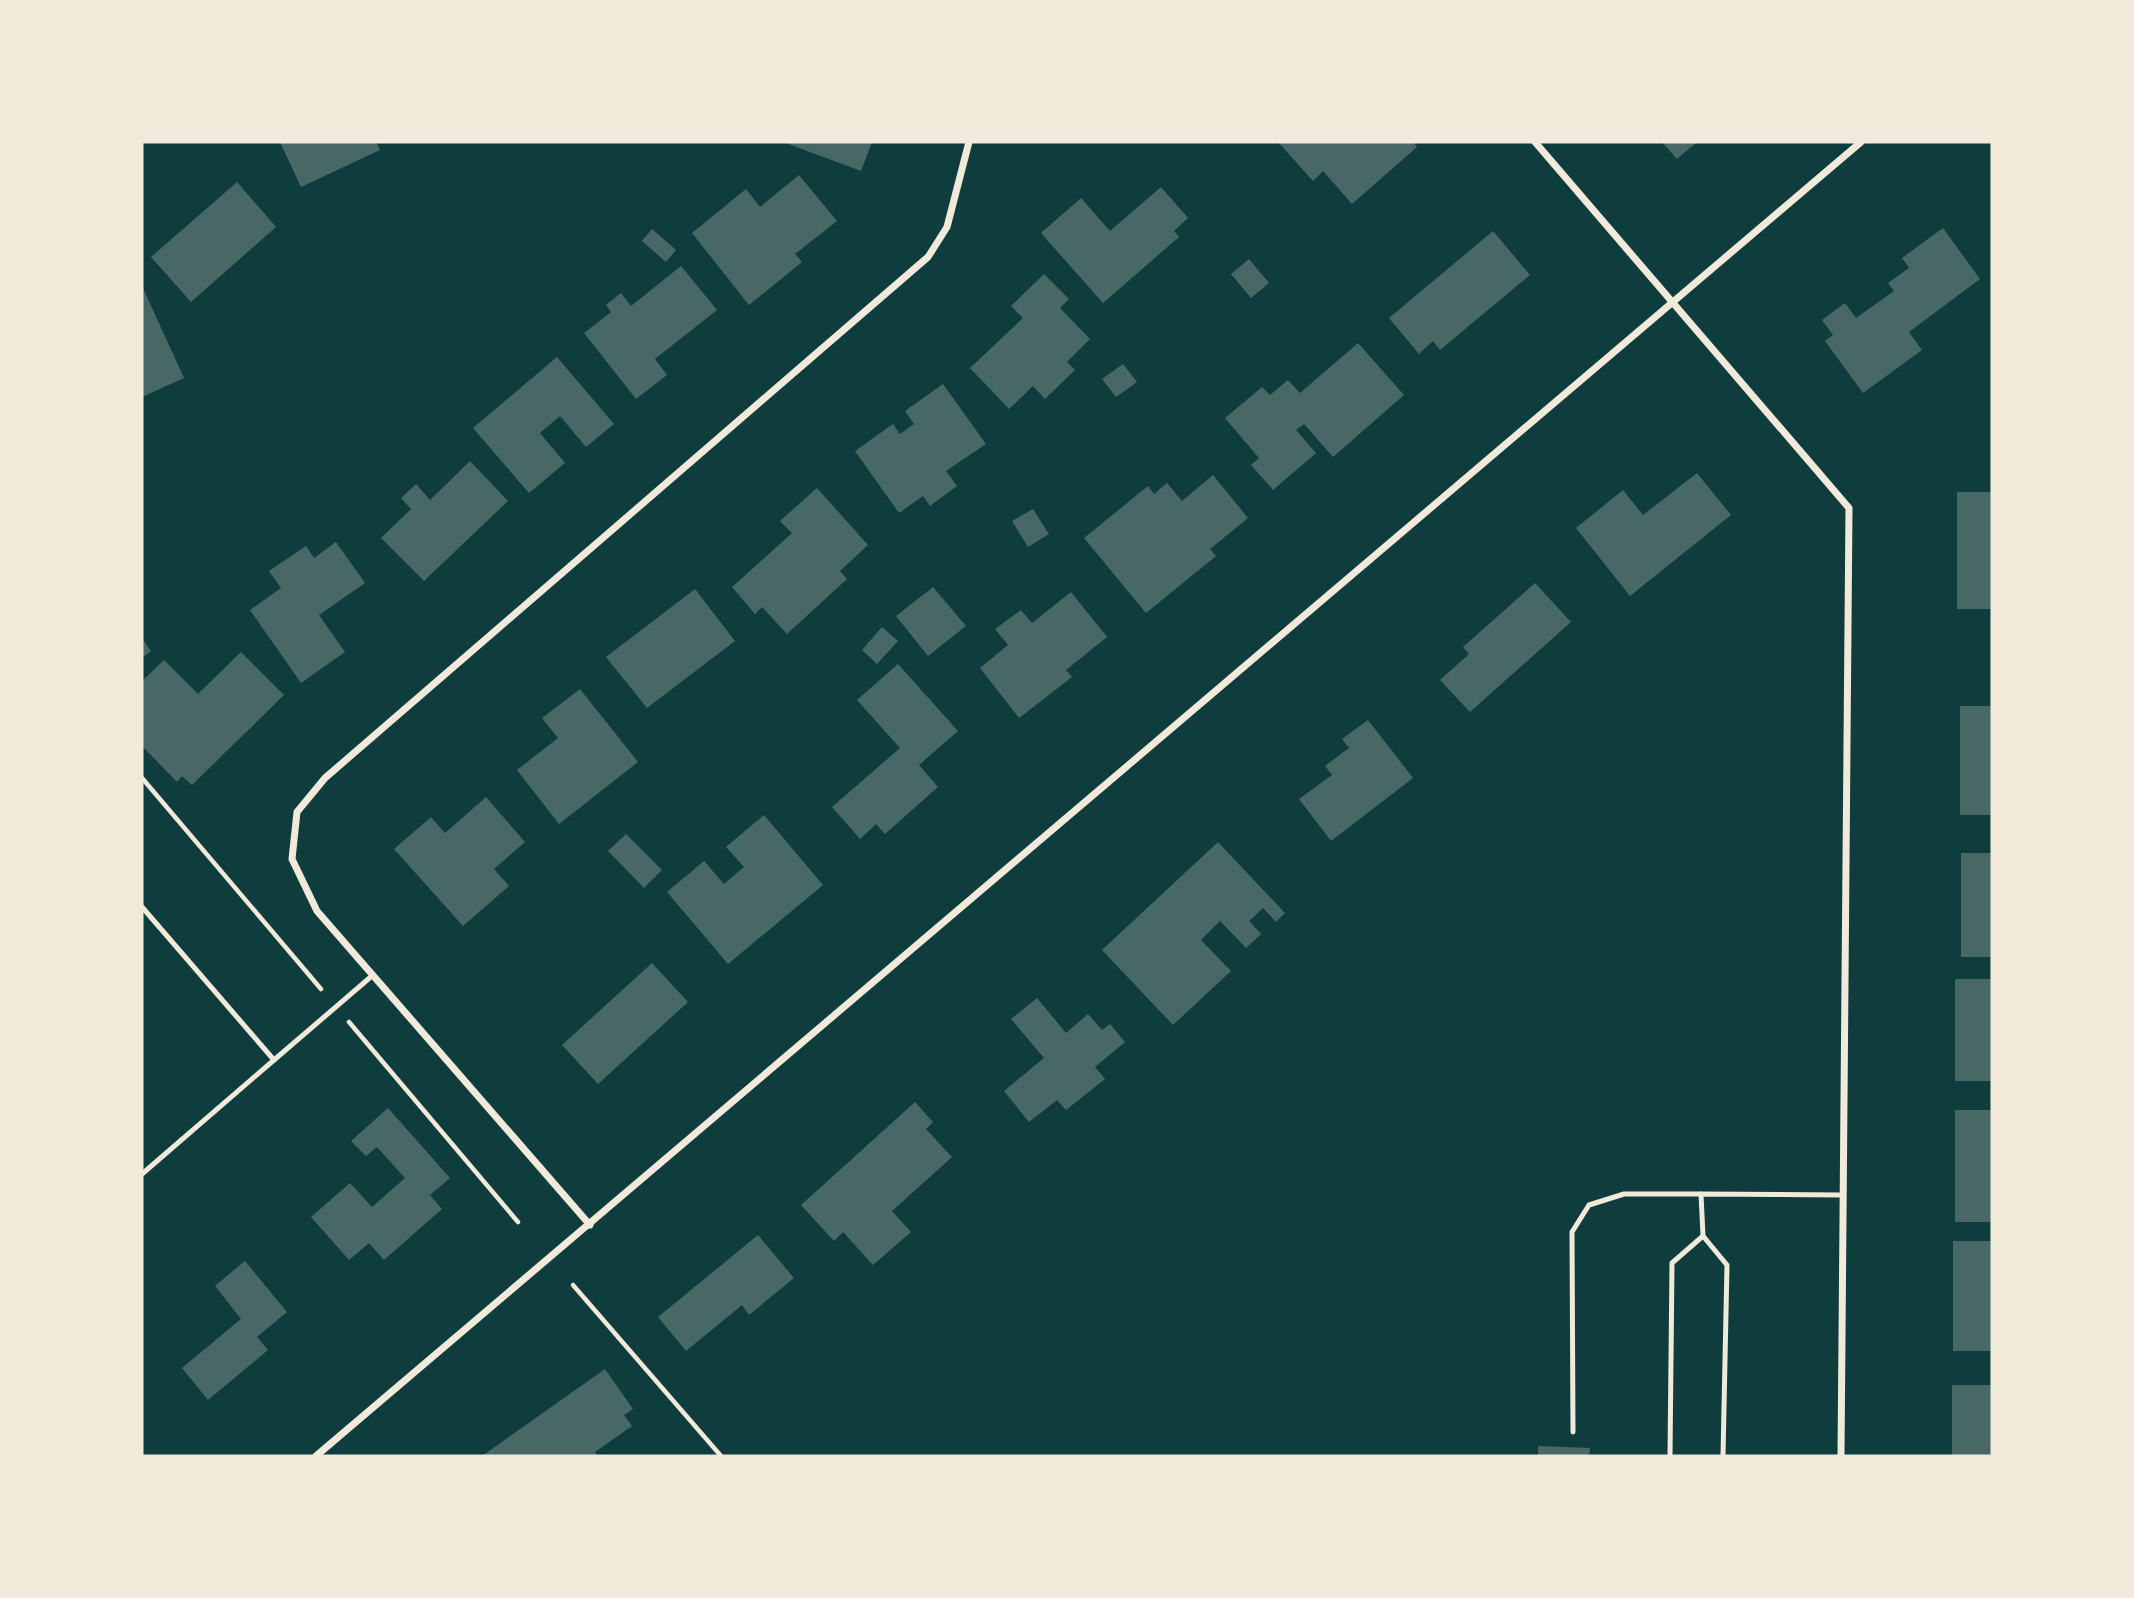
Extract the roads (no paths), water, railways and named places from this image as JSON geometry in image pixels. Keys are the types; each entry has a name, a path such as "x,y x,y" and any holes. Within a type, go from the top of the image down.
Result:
{"street":[{"path":"590,1225 317,911 292,859 298,812 325,778 928,257 947,227 969,142"},
{"path":"1535,142 1849,508 1841,1456"},
{"path":"316,1456 1861,142"}],"lane":[{"path":"142,907 274,1060"},
{"path":"142,1174 373,975"},
{"path":"1573,1432 1572,1232 1589,1205 1624,1194 1843,1195"},
{"path":"1701,1194 1703,1236 1727,1265 1723,1456"},
{"path":"1670,1456 1672,1262 1703,1236"}]}
